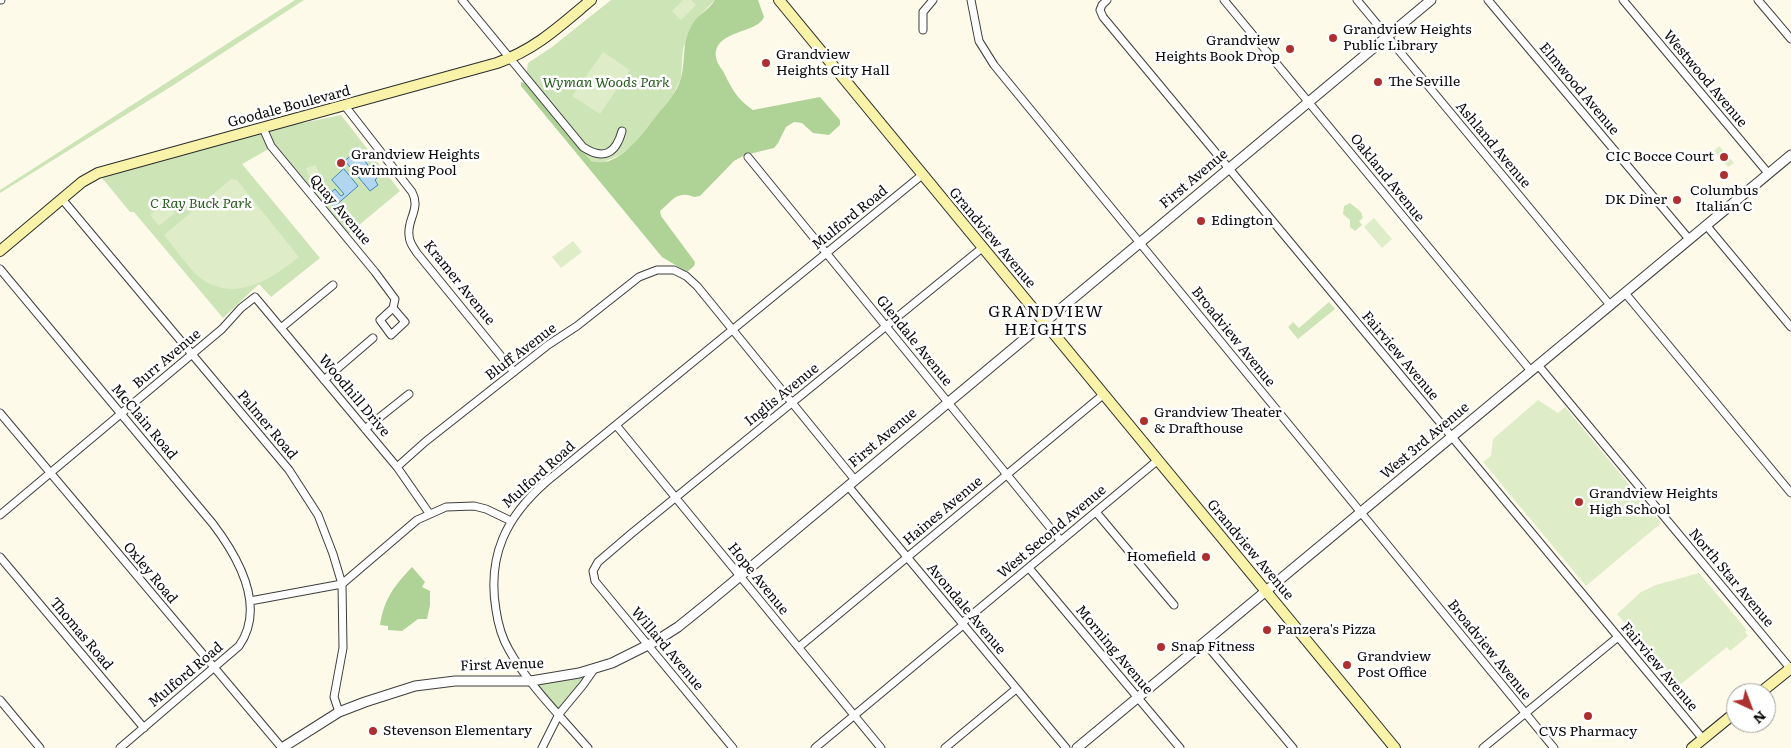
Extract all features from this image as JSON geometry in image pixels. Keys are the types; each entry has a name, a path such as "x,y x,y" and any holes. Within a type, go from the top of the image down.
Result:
{"main road":[{"name":"Goodale Boulevard","path":"0,251 87,179 104,170 345,106 510,58 543,40 592,0"},
{"name":"Grandview Avenue","path":"778,0 1395,748"},
{"path":"1772,683 1790,668"},
{"path":"1692,748 1726,720"}],"street":[{"path":"462,0 574,138 591,152 603,154 612,150 619,140 622,131"},
{"path":"923,30 923,12 926,6 933,0"},
{"name":"Broadview Avenue","path":"971,0 980,41 986,53 1139,243 1554,748"},
{"name":"Fairview Avenue","path":"1107,0 1100,10 1104,17 1703,739"},
{"name":"Oakland Avenue","path":"1224,0 1308,102 1535,368"},
{"name":"Ashland Avenue","path":"1357,0 1610,305"},
{"name":"First Avenue","path":"282,748 340,712 364,702 415,686 455,681 531,681 595,668 627,656 678,627 1431,0"},
{"name":"Elmwood Avenue","path":"1488,0 1689,239"},
{"name":"Westwood Avenue","path":"1623,0 1768,173"},
{"path":"1758,0 1791,39"},
{"name":"Kramer Avenue","path":"345,106 412,192 416,202 408,233 417,253 514,372"},
{"name":"Quay Avenue","path":"263,128 271,146 395,299 393,308"},
{"name":"Glendale Avenue","path":"748,158 1061,541"},
{"name":"West 3rd Avenue","path":"1077,748 1768,173 1790,158"},
{"name":"Mulford Road","path":"342,584 416,520 429,513 446,507 474,506 486,509 511,521 533,493 922,175"},
{"name":"Palmer Road","path":"62,199 289,470 308,497 321,523 342,584 343,648 334,696 340,712"},
{"path":"1706,225 1791,327"},
{"name":"Inglis Avenue","path":"598,562 982,248"},
{"name":"McClain Road","path":"0,269 213,524 230,547 244,577 250,601"},
{"name":"Bluff Avenue","path":"397,467 425,442 548,345 577,326 639,277 657,270 666,269"},
{"name":"Avondale Avenue","path":"666,269 674,270 689,278 733,330 792,403 907,557 1066,748"},
{"path":"281,328 333,285"},
{"path":"1625,293 1791,493"},
{"name":"Burr Avenue","path":"0,515 222,330 241,308 255,297"},
{"name":"Woodhill Drive","path":"255,297 397,467 429,513"},
{"path":"324,380 373,338"},
{"name":"North Star Avenue","path":"1535,368 1790,668"},
{"path":"365,429 409,394"},
{"name":"Haines Avenue","path":"799,648 1104,394"},
{"name":"Oxley Road","path":"0,413 282,748"},
{"name":"Hope Avenue","path":"616,425 881,748"},
{"name":"West Second Avenue","path":"814,748 1158,460"},
{"path":"1096,512 1174,605"},
{"path":"511,521 505,531 496,560 493,582 498,623 509,650 531,681 588,748"},
{"name":"Thomas Road","path":"0,557 144,728"},
{"name":"Willard Avenue","path":"598,562 593,571 595,581 733,748"},
{"name":"Morning Avenue","path":"1029,568 1180,748"},
{"path":"250,601 342,584"},
{"name":"Mulford Road","path":"120,748 232,653 245,637 251,622 250,601"},
{"path":"1483,748 1618,637"},
{"path":"1204,642 1293,748"},
{"path":"542,748 560,714 595,668"},
{"path":"945,748 1016,689"},
{"path":"0,700 40,748"}],"green space":[{"path":"295,0 304,0 172,86 0,193 0,190"},
{"name":"Wyman Woods Park","path":"611,0 715,0 699,16 683,48 681,78 673,95 632,146 620,155 599,164 591,161 525,83 528,63 552,47"},
{"path":"683,0 691,0 696,5 681,20 672,11"},
{"path":"715,0 758,0 764,17 753,27 728,37 717,48 717,62 742,101 753,110 820,97 840,120 840,125 829,135 813,133 802,123 794,122 786,127 774,148 745,155 734,161 700,196 679,196 660,211 661,216 695,262 694,266 687,272 662,257 521,86 521,82 525,83 591,161 601,162 610,160 619,156 636,141 674,94 681,78 686,39 689,32 694,21"},
{"path":"603,52 630,70 600,114 572,96"},
{"name":"C Ray Buck Park","path":"341,115 400,191 347,235 274,146 242,164 320,258 271,297 259,284 223,318 134,212 130,212 98,173 215,141"},
{"name":"CIC Bocce Court","path":"1719,146 1734,163 1728,167 1714,151"},
{"path":"316,165 319,174 309,176 306,168"},
{"path":"231,179 237,180 299,257 279,272 256,284 245,288 233,289 220,288 202,279 190,268 164,235"},
{"path":"167,202 175,213 159,226 150,215"},
{"path":"1350,203 1361,212 1363,218 1359,221 1362,225 1355,231 1350,227 1350,220 1343,214 1344,206"},
{"path":"1374,218 1392,239 1382,248 1364,227"},
{"path":"573,241 582,252 561,268 552,257"},
{"path":"1329,302 1335,309 1298,339 1288,327 1293,322 1299,328"},
{"path":"1538,400 1558,413 1565,407 1661,523 1586,586 1483,462 1491,456 1493,439"},
{"path":"412,567 425,582 422,587 430,591 427,619 418,619 402,631 388,630 388,626 380,625 387,600 400,580"},
{"path":"1699,573 1747,630 1745,632 1748,636 1730,651 1727,647 1681,684 1675,683 1617,614 1641,592 1656,585"},
{"path":"589,673 559,712 535,684"}],"water":[{"path":"355,153 365,161 377,178 375,180 378,185 370,191 345,161"},
{"path":"344,169 358,186 334,207 326,197 335,189 341,196 344,194 332,180"}],"place":[{"name":"Grandview Heights Public Library","path":"1333,38"},
{"name":"Grandview Heights Book Drop","path":"1290,49"},
{"name":"Grandview Heights City Hall","path":"766,63"},
{"name":"The Seville","path":"1378,82"},
{"name":"CIC Bocce Court","path":"1724,157"},
{"name":"Grandview Heights Swimming Pool","path":"341,163"},
{"name":"Columbus Italian C","path":"1724,175"},
{"name":"DK Diner","path":"1677,200"},
{"name":"Edington","path":"1201,221"},
{"name":"Grandview Theater & Drafthouse","path":"1144,421"},
{"name":"Grandview Heights High School","path":"1579,502"},
{"name":"Homefield","path":"1206,557"},
{"name":"Panzera's Pizza","path":"1267,630"},
{"name":"Snap Fitness","path":"1161,647"},
{"name":"Grandview Post Office","path":"1347,665"},
{"name":"CVS Pharmacy","path":"1588,716"},
{"name":"Stevenson Elementary","path":"373,731"}],"district":[{"name":"GRANDVIEW HEIGHTS","path":"1046,321"}]}
